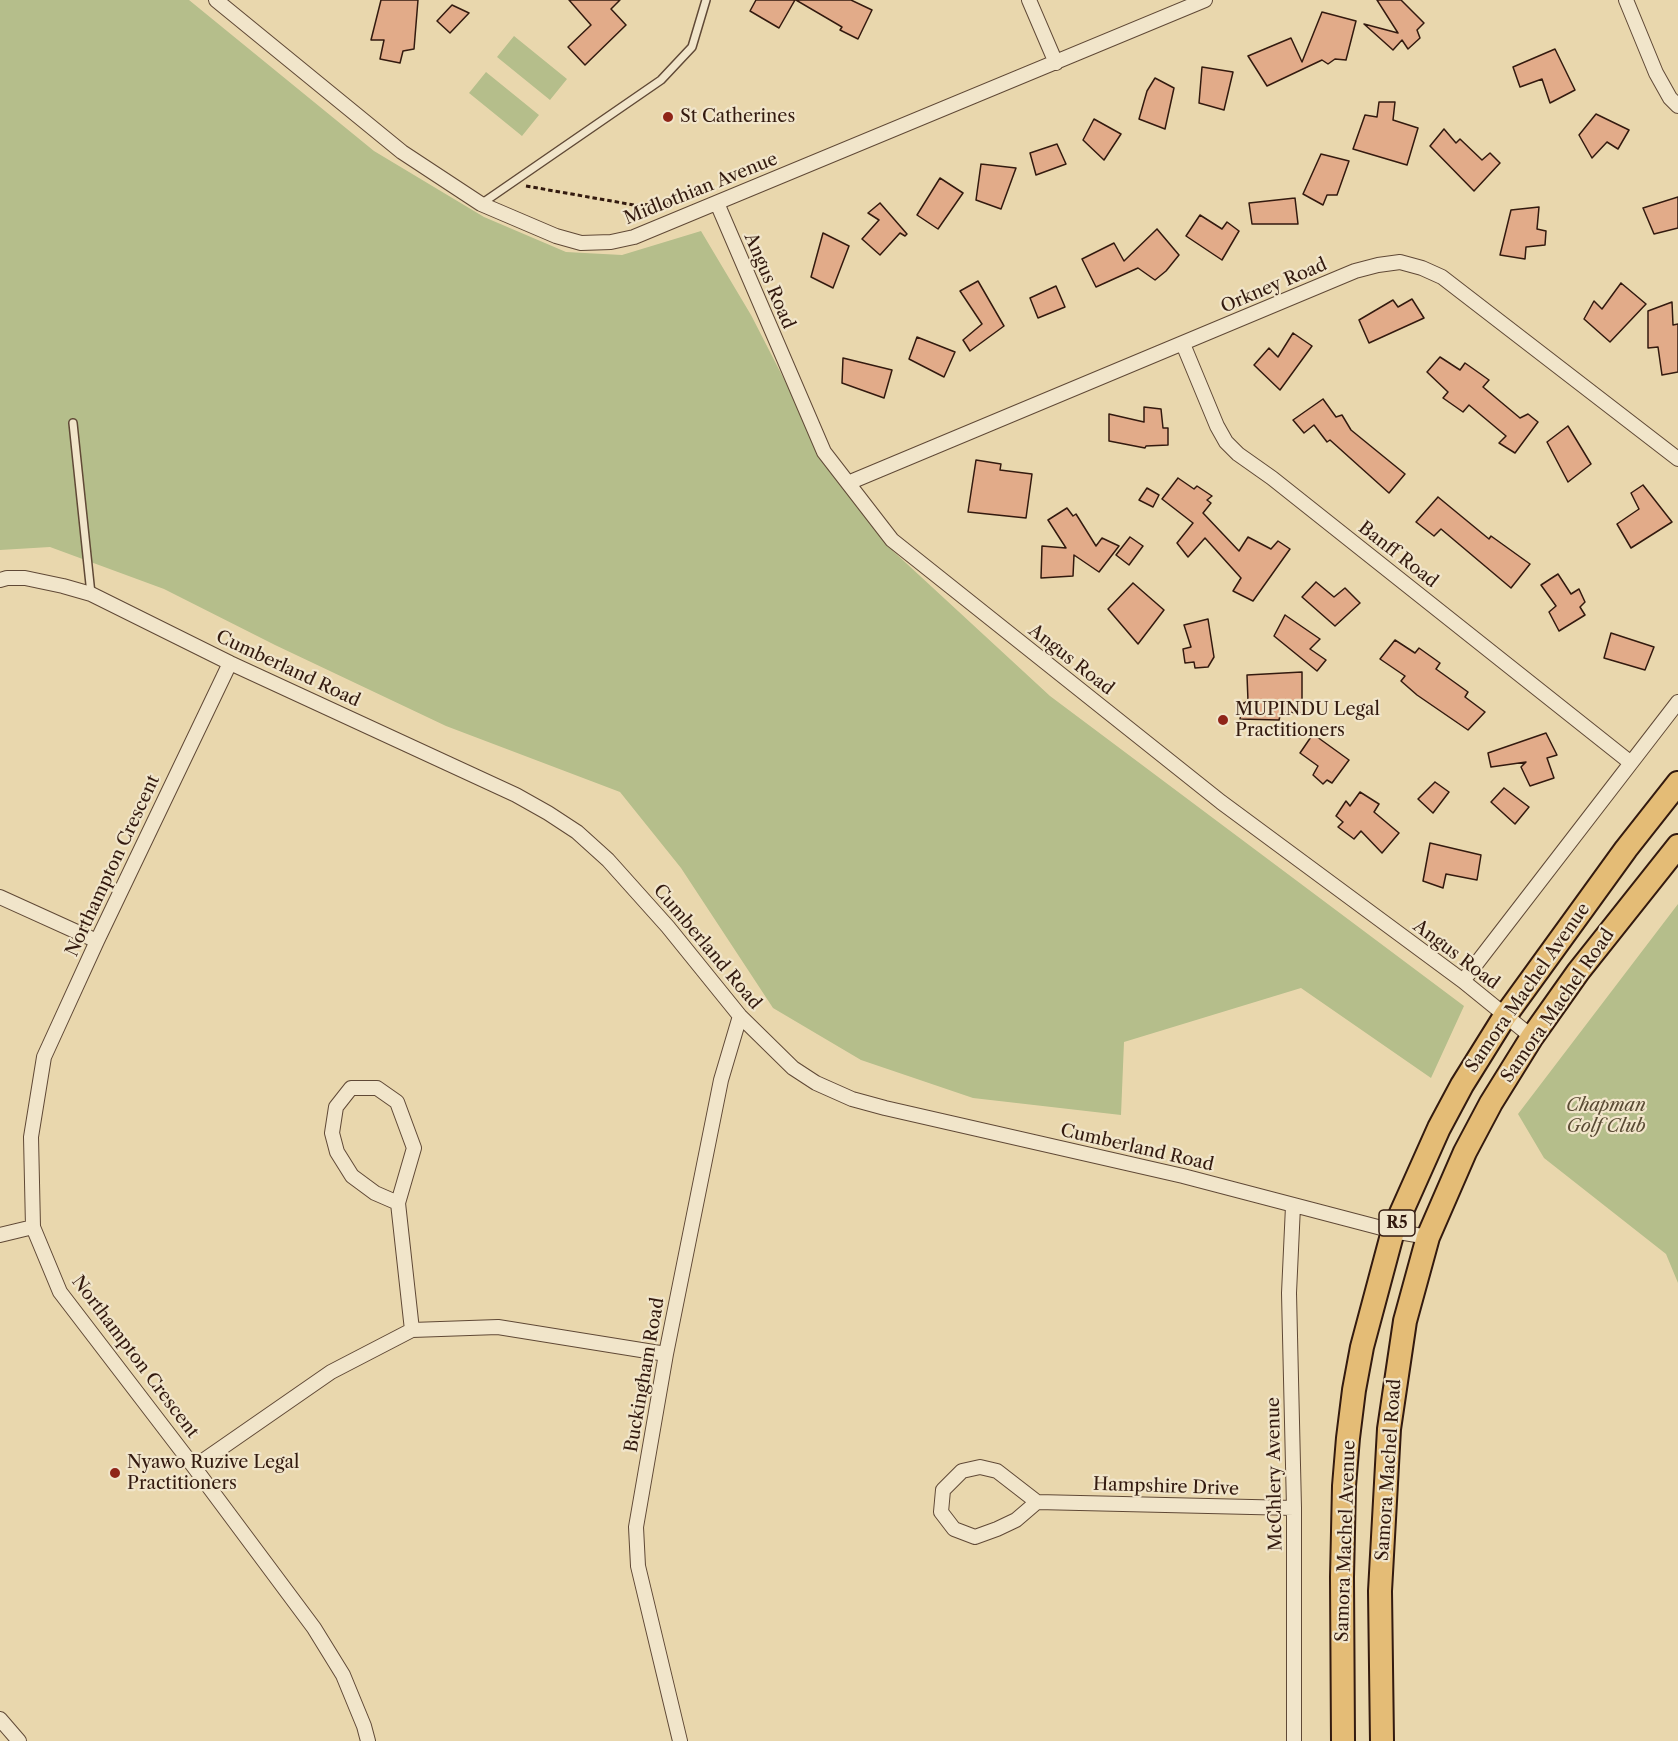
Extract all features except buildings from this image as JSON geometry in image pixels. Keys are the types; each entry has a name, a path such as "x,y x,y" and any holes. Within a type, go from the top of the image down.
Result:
{"highway":[{"name":"Samora Machel Avenue","path":"1343,1741 1342,1578 1344,1486 1348,1438 1362,1347 1393,1231 1439,1128 1462,1085 1505,1016 1626,849 1678,783"},
{"name":"Samora Machel Road","path":"1382,1741 1380,1591 1389,1429 1405,1321 1428,1237 1465,1152 1491,1103 1532,1037 1578,972 1678,846"}],"street":[{"name":"Midlothian Avenue","path":"216,0 402,152 481,204 556,236 582,243 611,242 634,237 1205,0"},
{"path":"1029,0 1056,63"},
{"path":"1626,0 1656,73 1670,98 1678,106"},
{"name":"Angus Road","path":"717,203 824,452 892,540 1221,802 1463,981 1532,1037"},
{"name":"Orkney Road","path":"848,483 1355,271 1401,262 1442,277 1678,459"},
{"name":"Banff Road","path":"1183,344 1217,426 1226,442 1238,454 1281,485 1631,763"},
{"name":"Cumberland Road","path":"0,580 25,578 91,594 230,663 516,795 549,813 577,832 608,860 668,927 740,1016 793,1068 816,1083 852,1099 1183,1176 1393,1231 1428,1237"},
{"name":"Northampton Crescent","path":"230,663 96,941 44,1057 31,1137 33,1227 60,1292 314,1628 343,1675 368,1741"},
{"path":"1463,981 1678,702"},
{"path":"0,897 96,941"},
{"name":"Buckingham Road","path":"680,1741 638,1566 636,1527 666,1354 721,1080 740,1016"},
{"path":"398,1203 375,1193 352,1176 337,1152 332,1133 336,1107 351,1088 377,1088 397,1102 414,1148 398,1203 412,1330"},
{"name":"McChlery Avenue","path":"1293,1206 1289,1293 1294,1509 1294,1741"},
{"path":"0,1235 33,1227"},
{"path":"194,1467 331,1372 412,1330 498,1327 666,1354"},
{"path":"980,1467 997,1471 1037,1502 1016,1520 975,1537 954,1529 941,1512 943,1490 962,1471 980,1467"},
{"name":"Hampshire Drive","path":"1037,1502 1294,1509"},
{"path":"0,1719 19,1741"}],"lane":[{"path":"481,204 661,80 692,47 706,0"},
{"path":"73,423 91,594"}],"path":[{"path":"510,183 634,205 681,204"}],"green space":[{"path":"0,0 189,0 374,151 484,217 566,252 622,255 701,231 751,315 822,453 893,551 1050,696 1464,1006 1431,1078 1301,988 1124,1042 1121,1115 973,1098 861,1060 773,1008 681,868 620,792 446,726 275,645 164,589 50,547 0,550"},
{"path":"514,36 567,79 550,100 497,57"},
{"path":"486,72 539,115 522,136 469,93"},
{"name":"Chapman Golf Club","path":"1678,904 1678,1283 1666,1254 1544,1158 1518,1114"}],"place":[{"name":"St Catherines","path":"668,117"},
{"name":"MUPINDU Legal Practitioners","path":"1223,720"},
{"name":"Nyawo Ruzive Legal Practitioners","path":"115,1473"}]}
